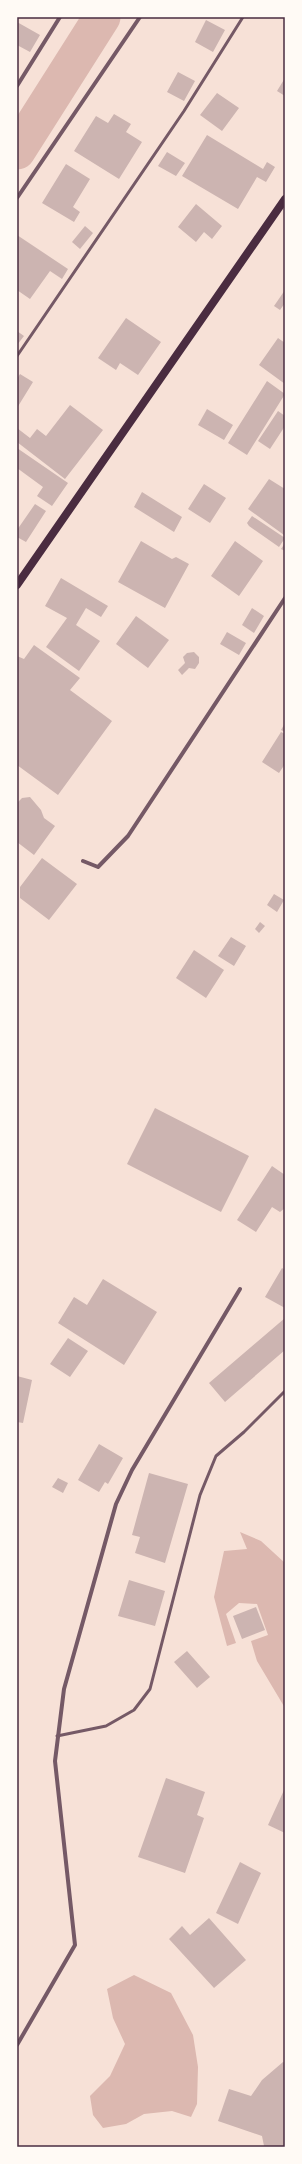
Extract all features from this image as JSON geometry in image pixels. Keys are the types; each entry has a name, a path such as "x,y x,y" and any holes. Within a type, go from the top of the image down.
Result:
{"main road":[{"path":"17,584 285,199"}],"street":[{"path":"17,86 60,17"},
{"path":"17,198 140,17"},
{"path":"83,861 98,868 128,836 285,598"},
{"path":"17,2045 75,1945 55,1761 57,1736 64,1689 116,1504 132,1470 240,1289"}],"lane":[{"path":"17,356 184,111 244,17"},
{"path":"57,1736 106,1726 134,1710 150,1689 200,1495 207,1475 216,1456 244,1432 285,1391"}],"shaded area":[{"path":"240,1532 261,1541 285,1563 285,1708 257,1661 251,1641 268,1635 257,1604 239,1603 226,1614 236,1643 227,1646 214,1597 224,1551 247,1549"},
{"path":"134,1975 171,1993 193,2035 198,2067 197,2104 191,2117 172,2111 144,2114 126,2124 103,2128 93,2115 90,2096 110,2076 125,2044 113,2018 107,1989"}],"building":[{"path":"206,20 225,30 213,52 195,42"},
{"path":"17,22 40,35 30,52 17,45"},
{"path":"178,72 195,81 184,101 167,92"},
{"path":"285,78 285,96 277,91"},
{"path":"217,93 239,108 222,131 200,115"},
{"path":"114,114 131,124 126,132 142,142 119,179 74,151 96,116 108,123"},
{"path":"207,135 263,169 267,162 275,167 266,182 257,177 238,209 182,176"},
{"path":"167,152 185,163 176,176 158,166"},
{"path":"66,164 90,179 73,207 80,212 74,222 42,203"},
{"path":"196,204 222,226 212,239 204,232 196,242 178,227"},
{"path":"85,226 93,233 80,249 72,242"},
{"path":"17,235 68,269 62,279 50,271 30,299 17,290"},
{"path":"285,290 285,303 280,310 274,306"},
{"path":"126,318 161,342 138,375 120,363 116,370 98,358"},
{"path":"17,331 24,336 17,345"},
{"path":"278,338 285,343 285,384 259,365"},
{"path":"20,374 33,382 17,408 17,379"},
{"path":"267,381 285,394 247,455 228,443"},
{"path":"70,405 103,430 65,479 17,442 17,428 30,438 37,429 46,436"},
{"path":"207,409 233,425 224,440 198,425"},
{"path":"278,411 285,416 285,426 270,449 258,441"},
{"path":"17,448 68,483 52,506 37,496 43,487 17,468"},
{"path":"269,479 285,489 284,535 248,509"},
{"path":"204,484 226,498 210,523 188,509"},
{"path":"142,492 182,517 174,532 134,507"},
{"path":"35,504 46,511 26,542 17,537 17,530"},
{"path":"252,516 285,538 279,547 249,526 247,523"},
{"path":"141,541 172,559 176,557 189,564 165,608 118,582"},
{"path":"235,541 263,561 239,596 211,576"},
{"path":"285,543 285,551 281,549"},
{"path":"61,578 108,606 101,617 86,608 76,625 100,641 79,671 46,647 67,618 45,606"},
{"path":"252,608 264,616 254,633 242,625"},
{"path":"136,616 169,640 148,668 116,644"},
{"path":"227,632 246,643 239,655 220,644"},
{"path":"34,645 80,678 70,690 112,721 58,795 17,765 17,656 24,659"},
{"path":"194,652 199,657 199,663 195,669 189,668 182,675 178,670 185,663 183,657 187,653"},
{"path":"285,723 285,732 281,730"},
{"path":"281,732 285,734 285,764 279,773 262,762"},
{"path":"30,797 41,810 44,818 55,826 34,855 17,842 17,803 22,798"},
{"path":"42,858 77,884 49,920 20,898 20,887"},
{"path":"274,894 284,900 277,912 267,905"},
{"path":"260,922 265,926 259,933 255,929"},
{"path":"231,937 246,946 234,966 218,956"},
{"path":"194,950 224,970 206,998 176,978"},
{"path":"155,1108 249,1156 221,1212 127,1164"},
{"path":"272,1166 285,1175 285,1208 280,1212 272,1207 256,1232 237,1220"},
{"path":"282,1268 285,1270 285,1308 265,1297"},
{"path":"103,1279 157,1312 124,1365 58,1323 74,1297 87,1305"},
{"path":"285,1318 285,1350 225,1402 209,1383"},
{"path":"68,1338 88,1351 70,1377 50,1364"},
{"path":"17,1376 32,1380 23,1423 17,1422"},
{"path":"99,1444 123,1458 108,1484 105,1482 99,1492 78,1480"},
{"path":"149,1473 188,1484 165,1563 135,1553 140,1537 132,1535"},
{"path":"58,1478 68,1483 63,1493 52,1487"},
{"path":"129,1580 165,1591 155,1626 118,1616"},
{"path":"256,1607 265,1630 242,1639 233,1616"},
{"path":"187,1651 210,1677 197,1688 174,1662"},
{"path":"166,1778 205,1792 197,1815 204,1818 185,1873 138,1857"},
{"path":"285,1788 285,1833 268,1825"},
{"path":"240,1862 261,1873 238,1924 216,1913"},
{"path":"209,1918 246,1960 214,1988 169,1939 182,1926 190,1935"},
{"path":"283,2062 285,2063 285,2147 264,2146 262,2136 218,2121 229,2089 251,2096 262,2080"}],"waterway":[{"path":"17,151 102,17"}]}
